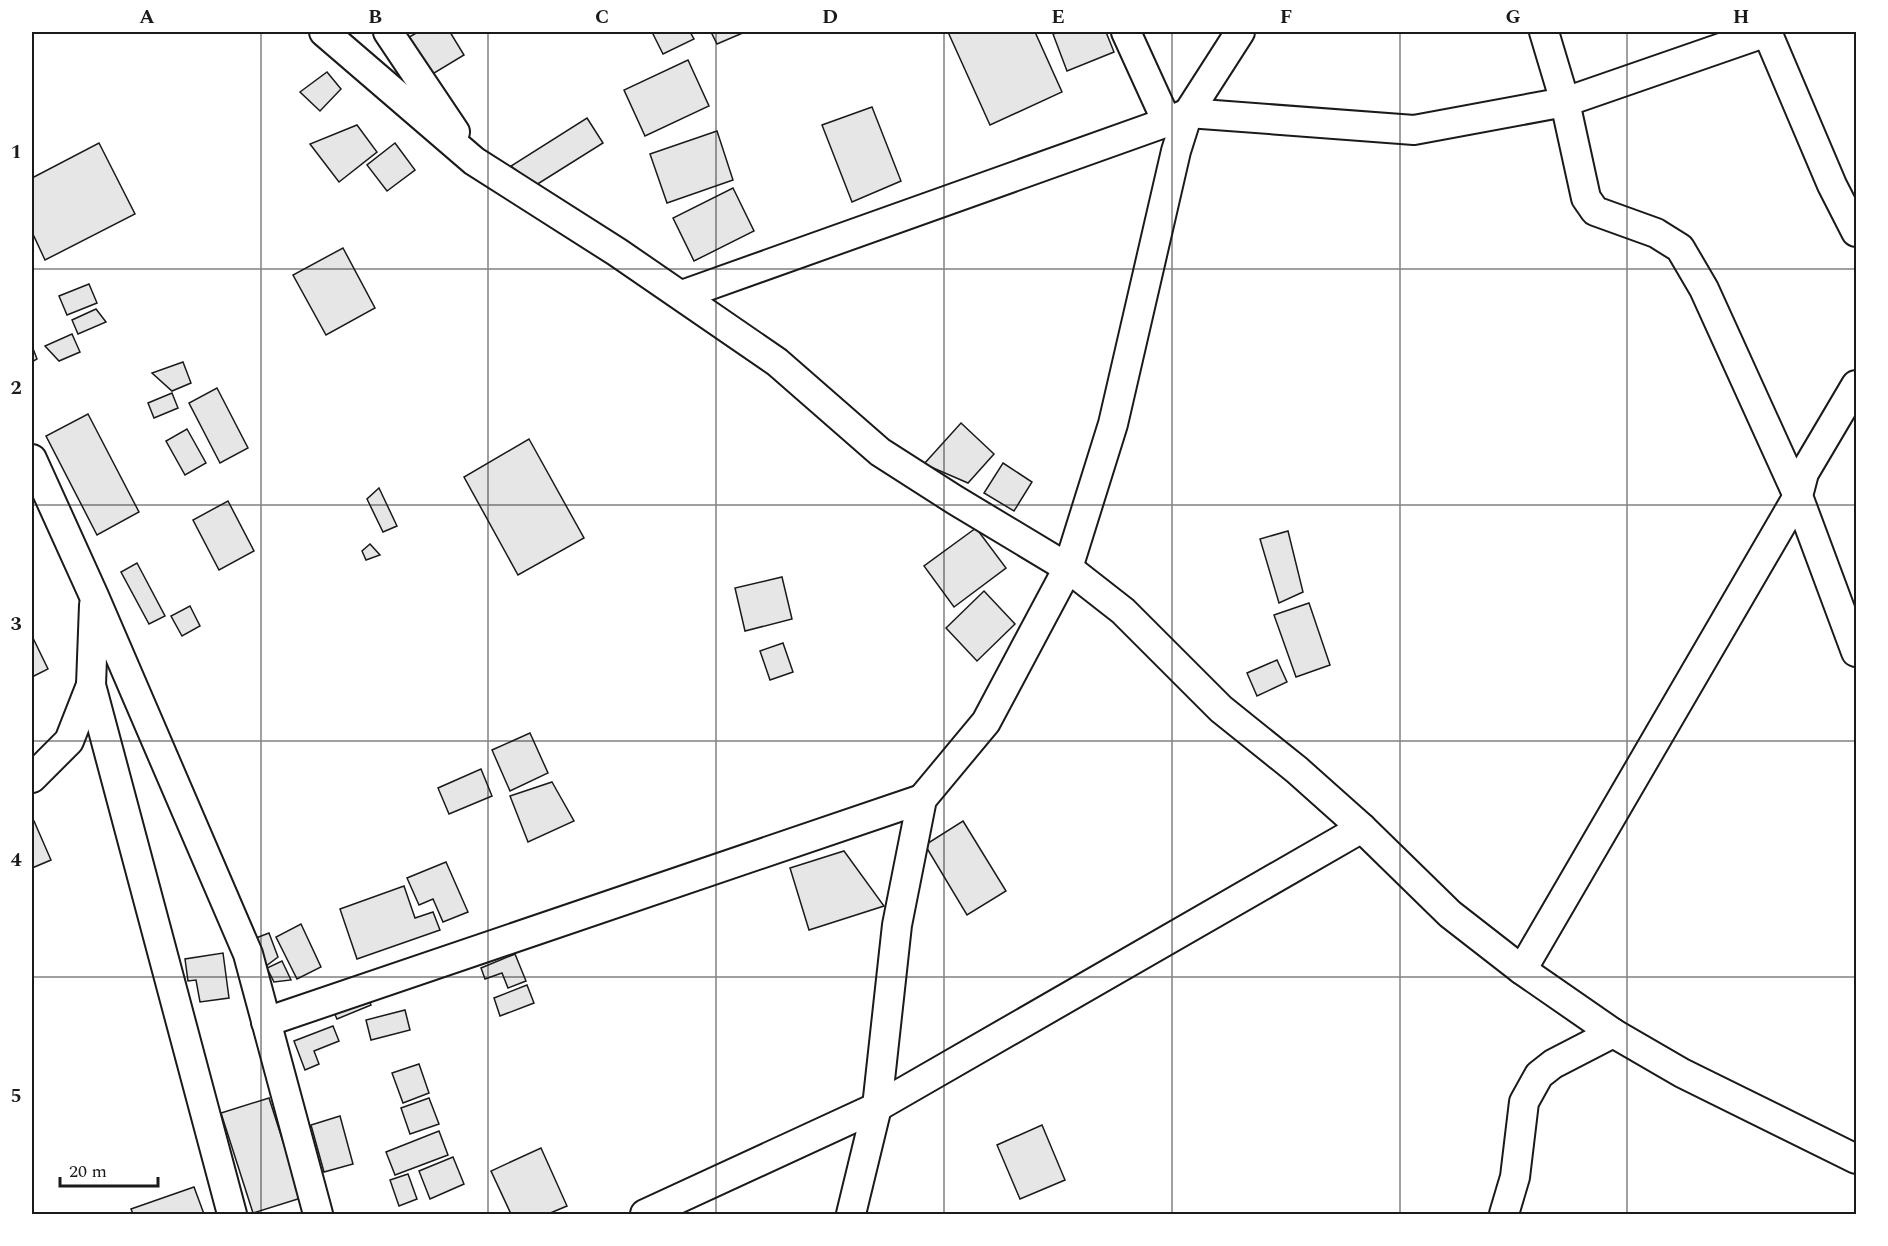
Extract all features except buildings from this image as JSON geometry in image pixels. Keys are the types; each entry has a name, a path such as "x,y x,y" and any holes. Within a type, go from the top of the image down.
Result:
{"street":[{"path":"324,32 474,161 682,295 777,362 880,452 1068,568 1123,610 1221,709 1298,770 1362,828 1450,914 1522,970 1612,1032 1682,1073 1857,1159"},
{"path":"390,32 474,161"},
{"path":"1126,32 1178,117"},
{"path":"851,1215 878,1107 897,925 922,799 986,722 1068,568 1113,424 1176,151 1178,117 1240,32"},
{"path":"1544,32 1565,102 1586,198 1595,211 1656,233 1680,248 1704,289 1798,496 1853,634"},
{"path":"682,295 1178,117 1414,129 1565,102 1767,32 1832,185 1857,232"},
{"path":"1522,970 1798,496 1803,473 1857,385"},
{"path":"32,459 94,596 248,954 318,1215"},
{"path":"94,596 91,685 232,1215"},
{"path":"32,778 69,741 91,685"},
{"path":"266,1022 922,799"},
{"path":"645,1215 878,1107 1362,828"},
{"path":"1504,1215 1515,1177 1524,1102 1539,1075 1553,1064 1612,1032"}]}
